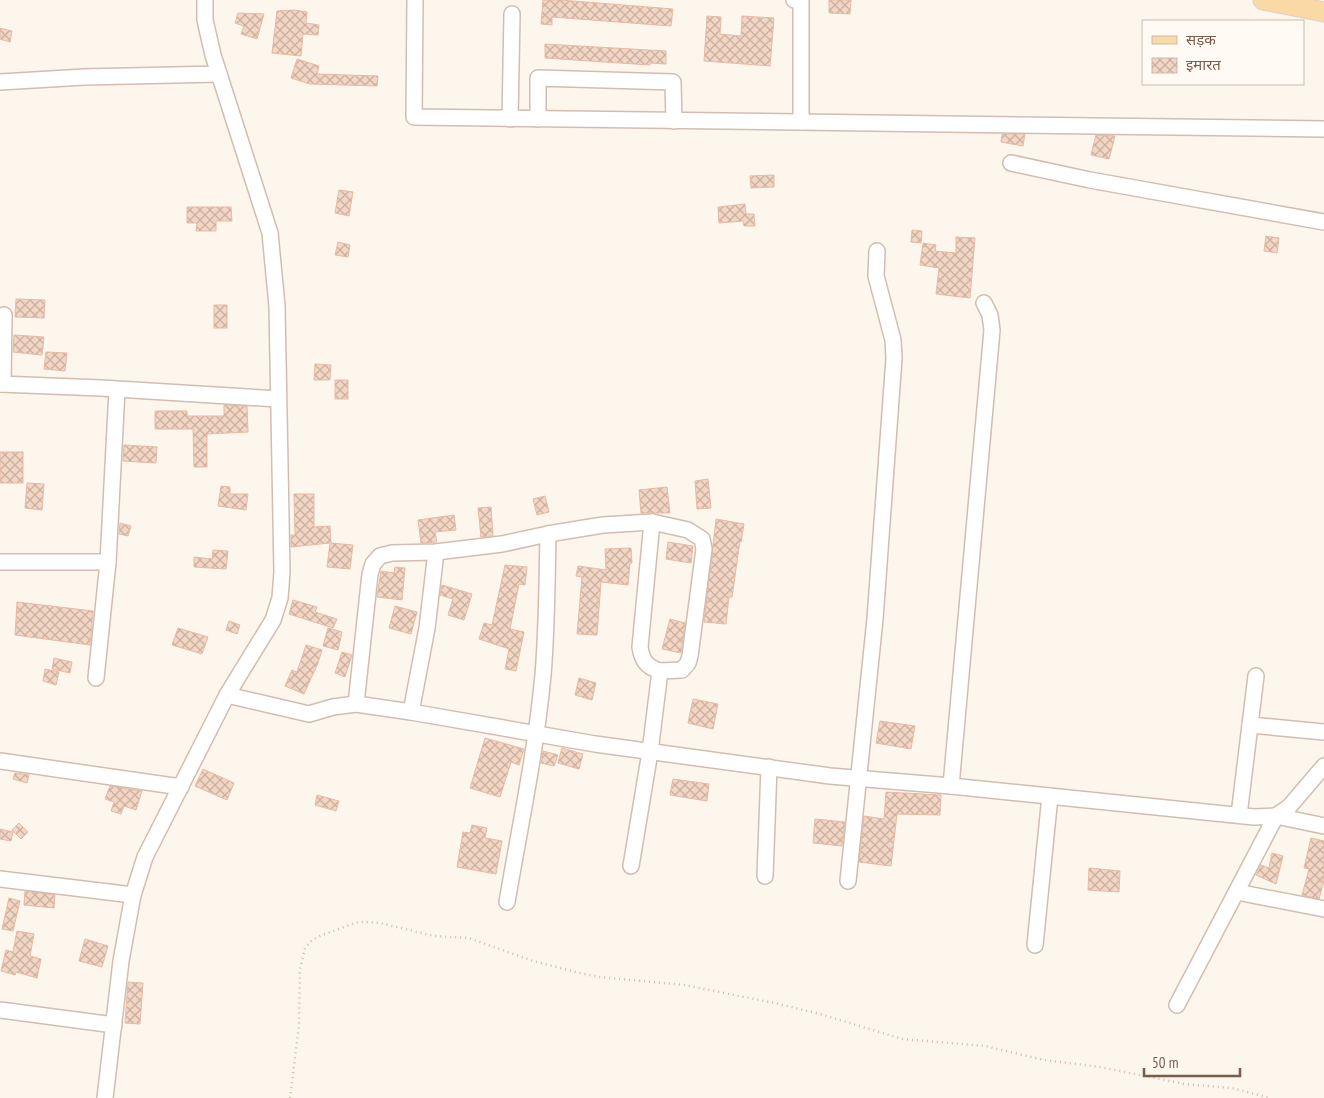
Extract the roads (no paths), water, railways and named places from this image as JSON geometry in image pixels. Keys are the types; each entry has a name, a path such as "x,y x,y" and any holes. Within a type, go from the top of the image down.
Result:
{"main road":[{"path":"1263,0 1324,12"}],"street":[{"path":"105,1098 121,961 134,895 145,857 227,695 273,620 280,598 282,572 277,306 270,233 219,74 206,20 205,0"},
{"path":"415,0 414,118 1324,128"},
{"path":"794,0 801,0 801,122"},
{"path":"510,119 512,14"},
{"path":"0,82 84,77 219,74"},
{"path":"538,119 538,78 673,82 674,121"},
{"path":"1011,163 1090,180 1324,222"},
{"path":"848,881 875,619 894,358 893,340 876,276 877,250"},
{"path":"951,786 992,330 990,315 984,303"},
{"path":"4,315 2,384 278,399"},
{"path":"96,678 108,562 116,390"},
{"path":"356,704 370,574 373,564 380,556 392,553 436,552 502,544 603,525 652,522 688,530 702,539 704,549 690,656 688,663 682,670 660,671 650,668 642,658 640,647 652,522"},
{"path":"507,902 536,733 546,641 548,534"},
{"path":"411,712 427,628 436,552"},
{"path":"0,562 108,562"},
{"path":"631,866 650,752 660,671"},
{"path":"1239,815 1256,676"},
{"path":"227,695 309,714 333,707 356,704 650,752 830,776 951,786 1239,815 1276,816 1324,826"},
{"path":"1250,725 1324,732"},
{"path":"0,761 180,787"},
{"path":"1177,1005 1276,816 1289,807 1324,766"},
{"path":"764,876 769,768"},
{"path":"1035,945 1050,796"},
{"path":"0,879 134,895"},
{"path":"1237,892 1324,909"},
{"path":"0,1010 114,1025"}]}
